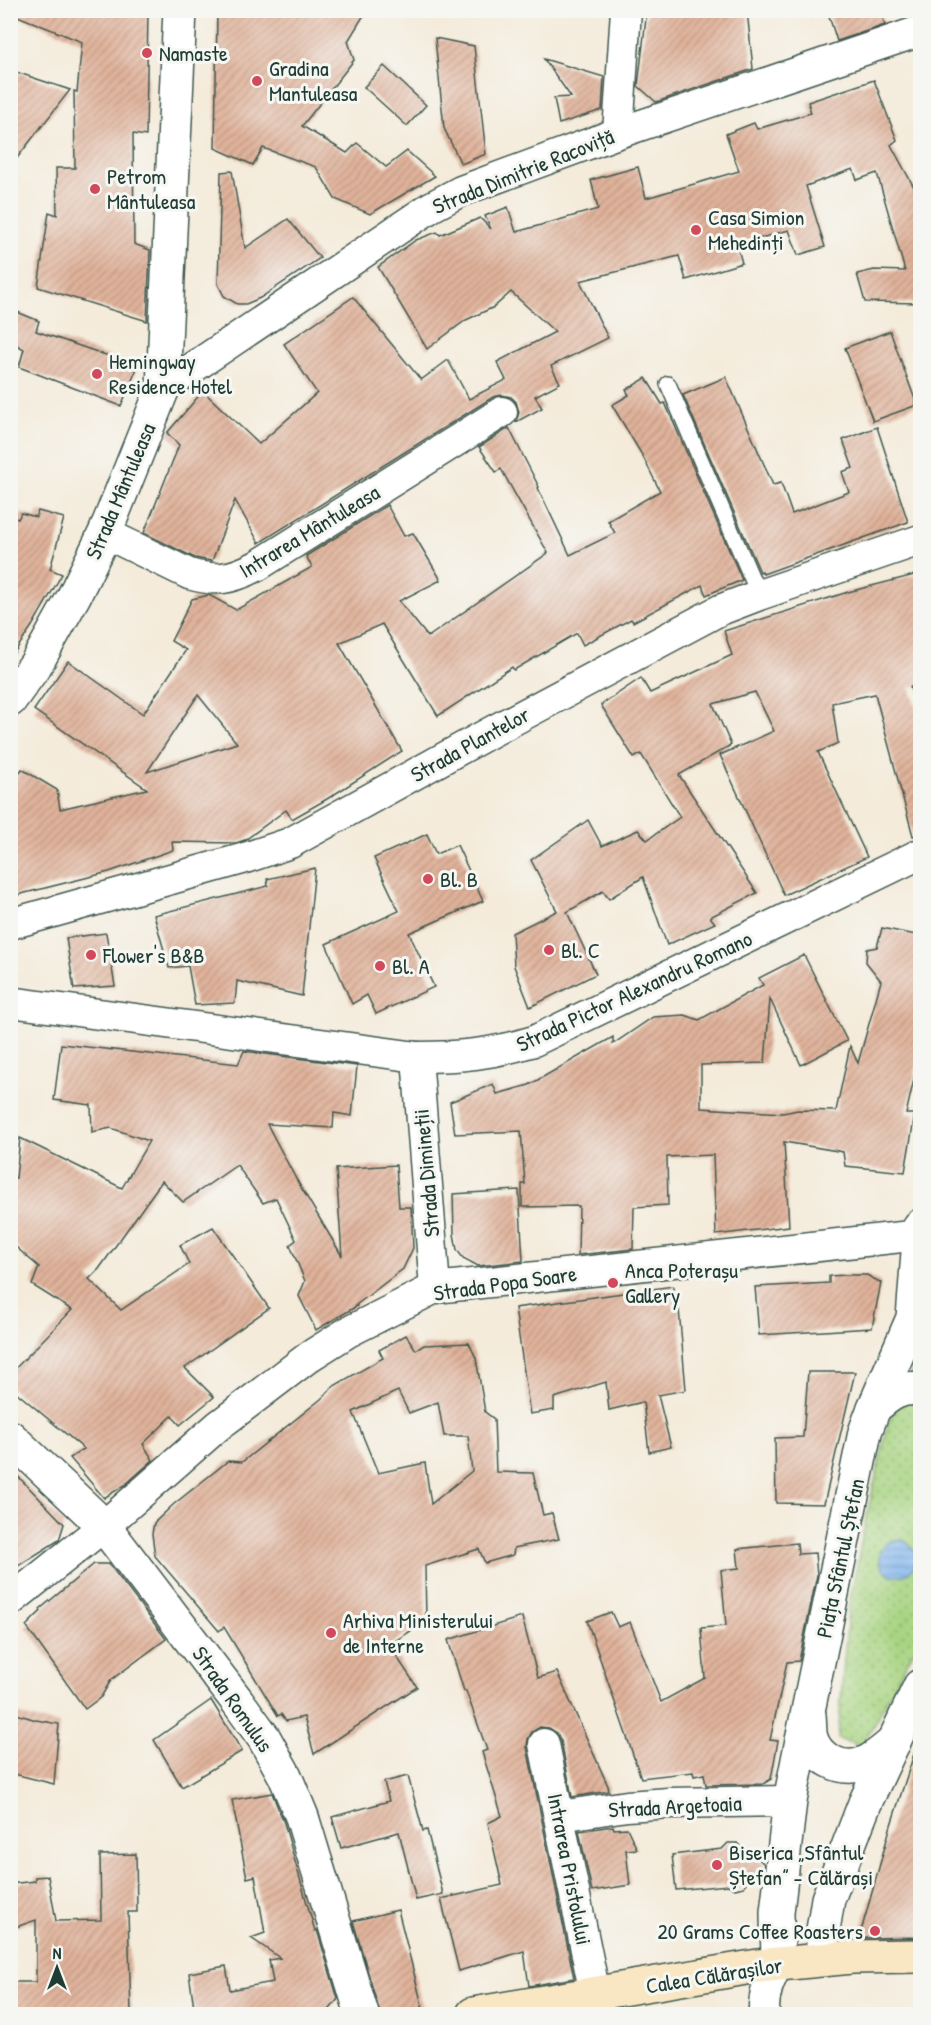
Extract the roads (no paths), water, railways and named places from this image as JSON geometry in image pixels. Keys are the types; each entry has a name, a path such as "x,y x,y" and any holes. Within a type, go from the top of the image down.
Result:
{"main road":[{"name":"Calea Călărașilor","path":"473,2014 719,1971 823,1959 921,1956"}],"street":[{"name":"Strada Mântuleasa","path":"10,700 36,664 74,596 105,533 163,388 180,10"},
{"path":"618,133 626,10"},
{"name":"Strada Dimitrie Racoviță","path":"163,388 430,207 461,191 618,133 921,31"},
{"name":"Intrarea Mântuleasa","path":"105,533 189,574 220,579 238,576 502,412"},
{"name":"Strada Plantelor","path":"10,924 242,859 290,843 720,610 921,540"},
{"name":"Strada Pictor Alexandru Romano","path":"10,1002 417,1057 476,1055 534,1041 921,854"},
{"name":"Strada Dimineții","path":"417,1057 435,1288"},
{"name":"Strada Popa Soare","path":"10,1601 104,1526 218,1426 310,1356 357,1327 435,1288 920,1232"},
{"name":"Piața Sfântul Ștefan","path":"778,1964 777,1912 790,1801 865,1432 874,1408 917,1329 920,1232"},
{"path":"874,1408 891,1394 908,1387 921,1389"},
{"name":"Strada Romulus","path":"10,1437 104,1526 264,1738 285,1776 302,1817 362,2014"},
{"name":"Piața Sfântul Ștefan","path":"823,1959 824,1922 828,1899 865,1803 921,1686"},
{"name":"Piața Sfântul Ștefan","path":"808,1710 811,1739 820,1754 838,1766 860,1766 875,1758 894,1742"},
{"name":"Intrarea Pristolului","path":"544,1744 595,1994"},
{"name":"Strada Argetoaia","path":"560,1816 627,1806 669,1803 790,1801"},
{"path":"764,2014 763,2003 769,1980 778,1964"}],"lane":[{"path":"668,384 759,595"}],"water":[{"path":"898,1540 911,1545 916,1558 911,1571 898,1576 885,1571 880,1558 885,1545"}],"place":[{"name":"Namaste","path":"147,53"},
{"name":"Gradina Mantuleasa","path":"257,81"},
{"name":"Petrom Mântuleasa","path":"95,189"},
{"name":"Casa Simion Mehedinți","path":"696,230"},
{"name":"Hemingway Residence Hotel","path":"97,374"},
{"name":"Bl. B","path":"428,879"},
{"name":"Bl. C","path":"549,950"},
{"name":"Flower's B&B","path":"91,955"},
{"name":"Bl. A","path":"380,966"},
{"name":"Anca Poterașu Gallery","path":"613,1283"},
{"name":"Arhiva Ministerului de Interne","path":"331,1633"},
{"name":"Biserica „Sfântul Ștefan” - Călărași","path":"717,1865"},
{"name":"20 Grams Coffee Roasters","path":"875,1931"}]}
